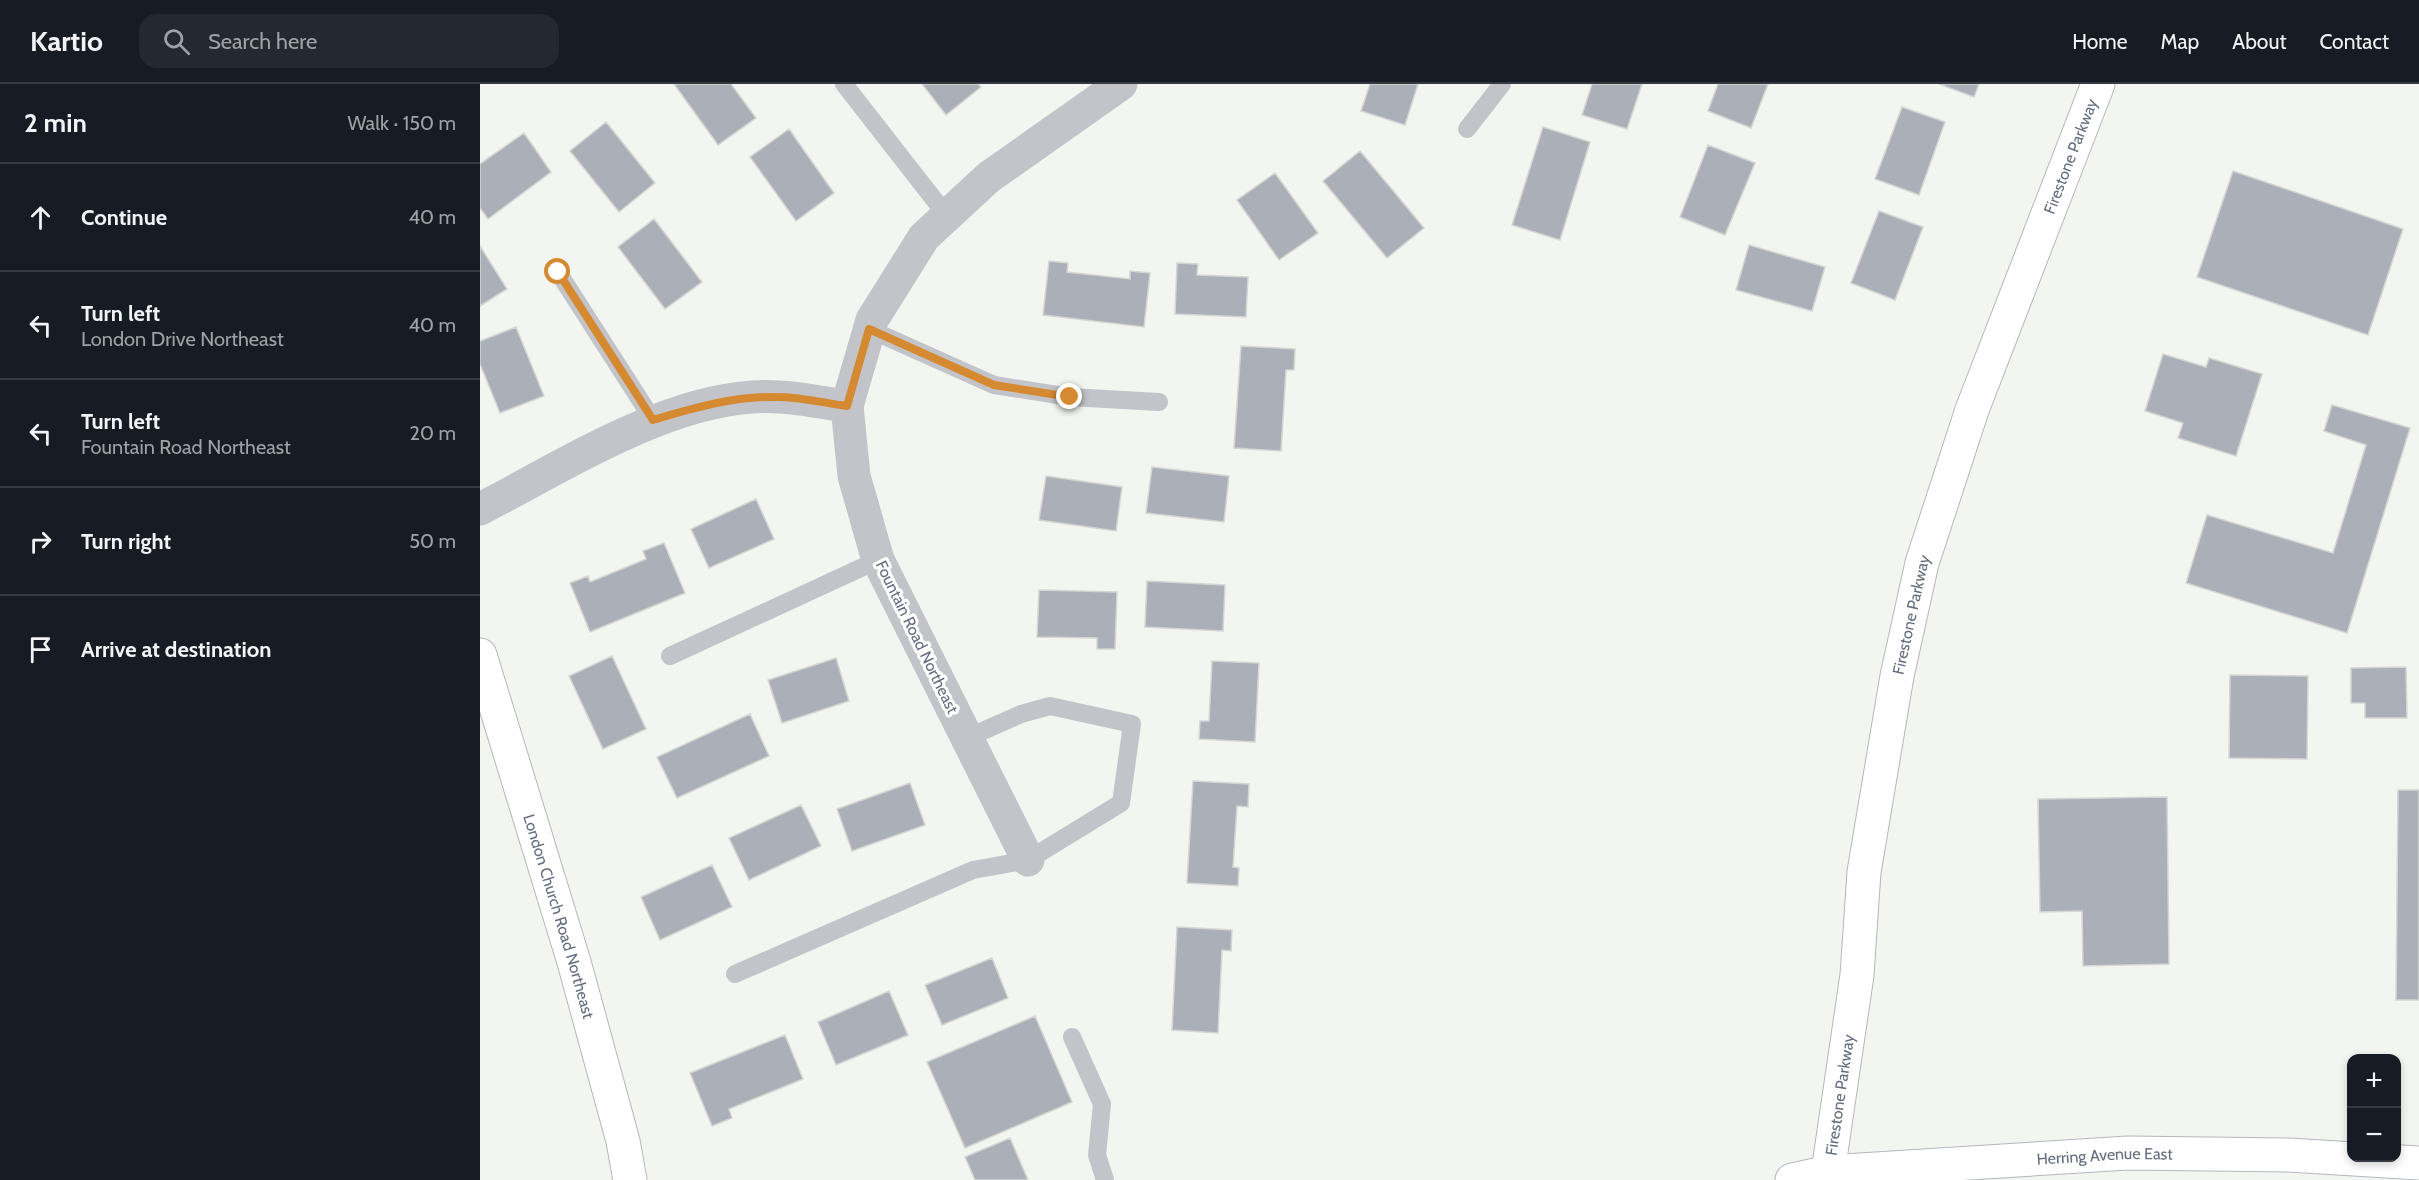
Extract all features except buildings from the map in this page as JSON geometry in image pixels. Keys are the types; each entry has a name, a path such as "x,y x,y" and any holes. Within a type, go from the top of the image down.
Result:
{"street":[{"name":"Fountain Road Northeast","path":"1028,860 878,560 854,476 847,406 872,320 924,237 989,177 1120,84"},
{"name":"Firestone Parkway","path":"1830,1176 1857,975 1864,872 1897,676 1922,562 1972,410 2098,84"},
{"path":"480,509 653,420 698,406 745,398 778,397 847,406"},
{"name":"London Church Road Northeast","path":"480,655 574,962 623,1141 630,1180"},
{"name":"Herring Avenue East","path":"1792,1180 2128,1153 2289,1155 2419,1163"}],"lane":[{"path":"844,84 947,216"},
{"path":"1467,129 1502,84"},
{"path":"558,272 653,420"},
{"path":"869,329 994,385 1070,397 1159,402"},
{"path":"670,656 878,560"},
{"path":"735,974 973,870 1028,860 1121,803 1132,724 1050,706 1021,714 967,738"},
{"path":"1072,1037 1102,1104 1097,1155 1105,1180"}],"route":[{"path":"558,272 653,420 698,406 745,398 778,397 847,406 869,329 994,385 1070,397"}]}
